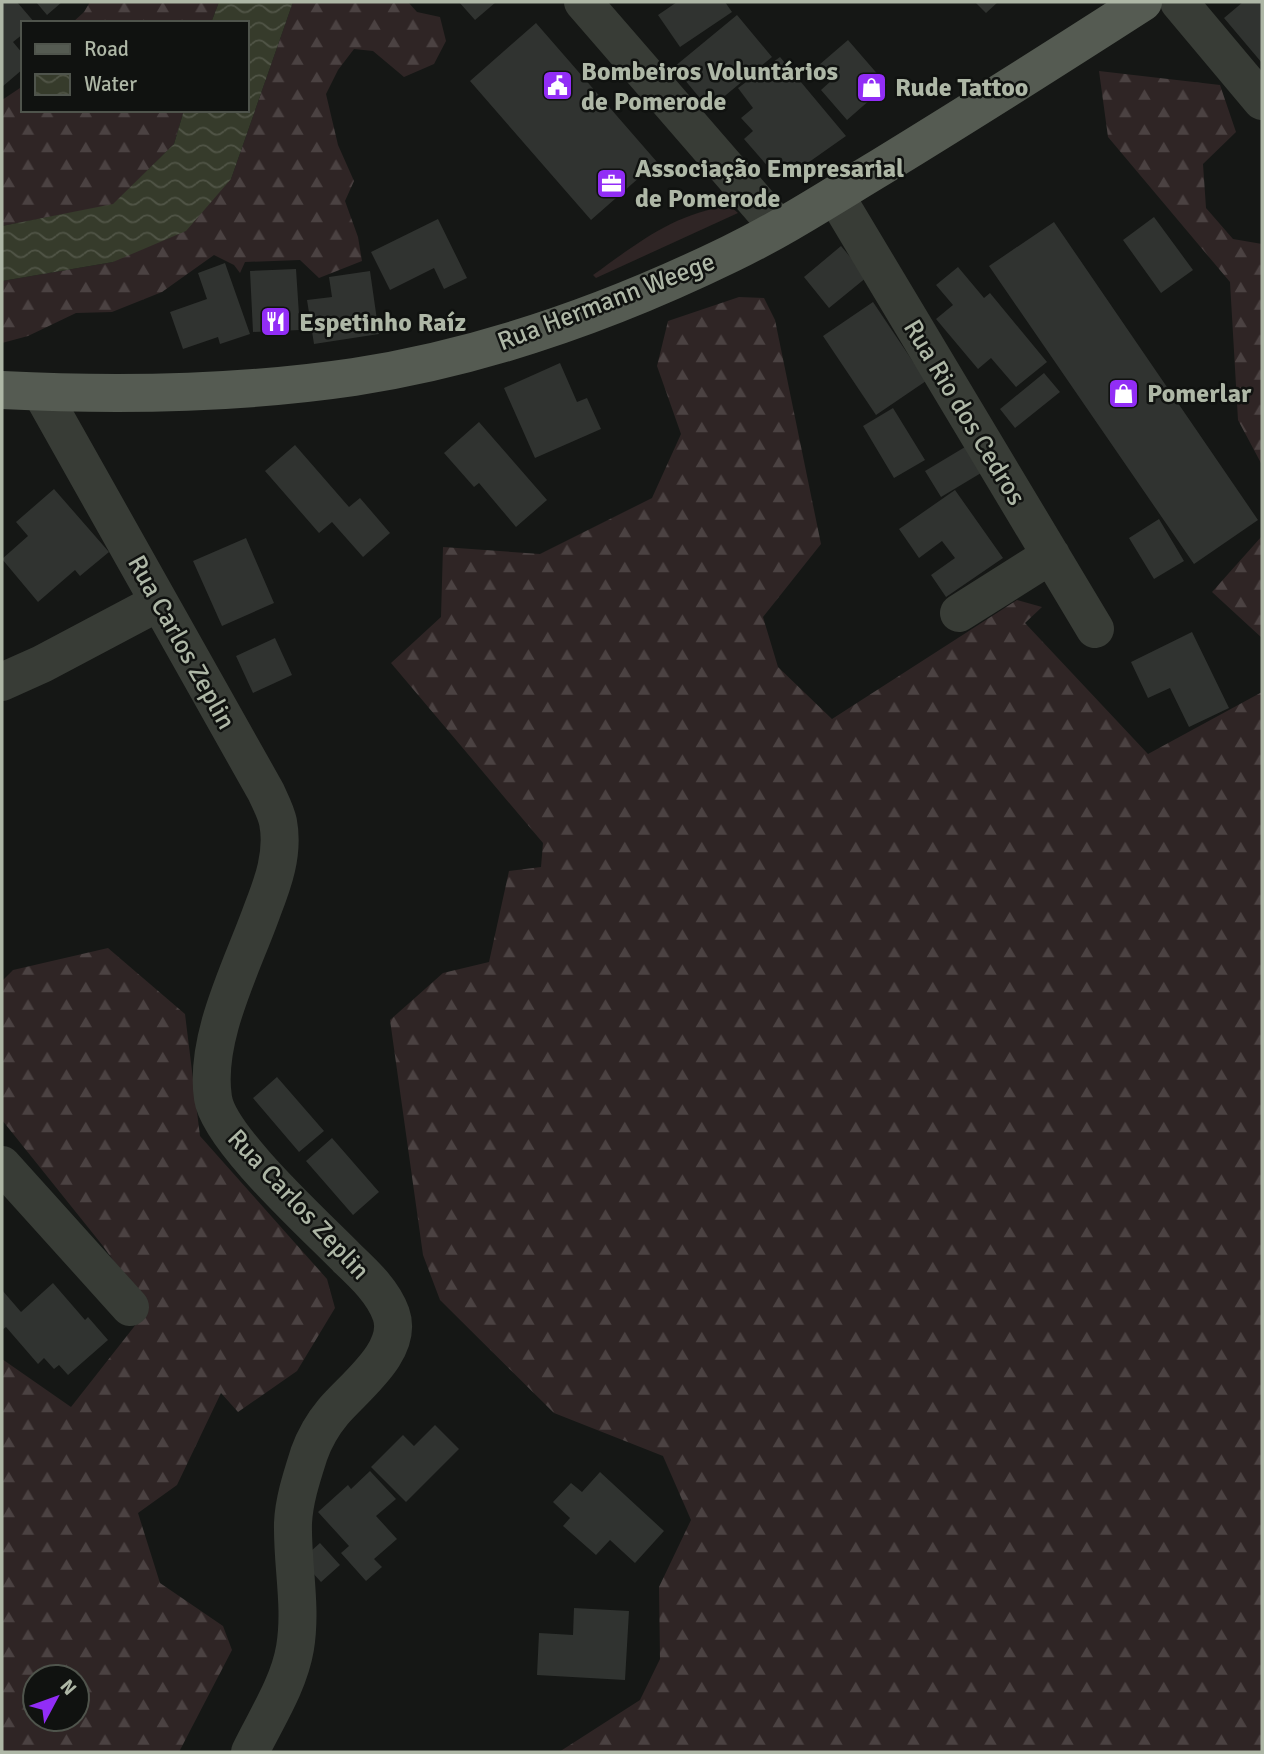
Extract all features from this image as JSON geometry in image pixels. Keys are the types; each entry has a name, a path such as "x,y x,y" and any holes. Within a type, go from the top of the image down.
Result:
{"main road":[{"name":"Rua Hermann Weege","path":"2,390 190,392 281,386 357,376 424,363 519,337 610,305 732,253 779,228 968,114 1143,2"}],"street":[{"path":"583,2 779,228"},
{"path":"1179,2 1262,101"},
{"name":"Rua Rio dos Cedros","path":"835,195 1095,629"},
{"name":"Rua Carlos Zeplin","path":"41,392 265,792 278,820 280,848 274,881 223,1015 212,1064 213,1101 227,1131 376,1287 392,1316 392,1340 377,1367 331,1415 312,1446 303,1472 293,1520 298,1614 295,1651 285,1680 250,1752"},
{"path":"959,613 1051,555"},
{"path":"2,682 42,664 159,602"},
{"path":"2,1165 130,1307"}],"green space":[{"path":"90,2 219,2 212,21 74,21"},
{"path":"293,2 408,2 417,12 440,17 446,41 434,64 404,77 373,51 354,49 338,70 326,94 338,145 354,181 345,201 358,237 362,261 319,278 300,260 245,262 240,273 234,265 214,255 162,292 112,312 76,313 28,336 2,343 2,281 113,262 231,179"},
{"path":"1099,71 1220,85 1236,132 1203,164 1206,208 1233,239 1262,244 1262,465 1238,420 1230,282 1108,137"},
{"path":"21,87 21,112 183,112 174,144 113,205 2,226 2,100"},
{"path":"730,206 738,213 596,278 593,275 641,241 674,222"},
{"path":"739,297 764,298 775,320 821,544 763,617 778,667 832,719 1017,600 1042,607 1025,623 1148,754 1262,692 1262,1752 559,1752 640,1700 660,1659 659,1587 691,1520 663,1456 554,1413 440,1300 423,1255 390,1020 443,973 489,962 509,871 541,867 543,843 391,663 441,617 443,547 540,554 652,498 681,434 657,366 668,321"},
{"path":"1262,536 1262,638 1212,592"},
{"path":"108,948 185,1014 200,1136 327,1279 335,1308 297,1371 238,1412 221,1393 177,1485 138,1513 160,1583 223,1626 232,1650 179,1752 2,1752 2,1359 71,1407 148,1309 103,1246 2,1120 2,981 13,970"}],"water":[{"path":"219,2 293,2 231,179 186,231 113,262 2,281 2,226 113,204 174,144 183,112 248,112 248,21 212,21"}],"building":[{"path":"2,2 17,2 33,21 21,21 21,36 13,42 21,52 21,71 2,87"},
{"path":"36,2 62,2 47,15"},
{"path":"459,2 496,2 475,20"},
{"path":"677,2 725,2 732,12 680,47 658,15"},
{"path":"975,2 998,2 986,13"},
{"path":"1243,2 1262,2 1262,63 1224,18"},
{"path":"737,15 772,57 709,109 674,67"},
{"path":"536,23 657,162 591,220 470,81"},
{"path":"848,40 887,85 847,120 821,90 832,80 819,65"},
{"path":"780,57 846,136 802,167 797,161 777,177 744,139 753,131 741,118 753,108 738,88"},
{"path":"1154,217 1193,270 1161,293 1123,240"},
{"path":"438,219 467,278 444,289 434,268 390,290 371,252"},
{"name":"Pomerlar","path":"1054,222 1258,520 1194,564 989,266"},
{"path":"841,246 867,277 829,308 804,277"},
{"path":"225,263 250,334 220,344 218,337 183,349 170,312 207,299 198,273"},
{"path":"958,267 984,298 990,293 1047,362 1016,387 991,358 978,369 936,319 953,305 936,285"},
{"path":"296,269 300,330 253,332 250,271"},
{"path":"370,271 379,334 314,344 307,300 332,297 329,277"},
{"path":"873,302 926,381 876,415 823,336"},
{"path":"560,363 577,402 587,398 601,429 535,458 504,388"},
{"path":"1044,373 1060,392 1015,428 1000,409"},
{"path":"893,408 925,460 894,478 863,426"},
{"path":"479,422 547,500 516,527 479,483 474,487 444,453"},
{"path":"970,444 986,470 941,497 925,471"},
{"path":"295,445 349,507 360,498 390,533 363,557 332,522 319,533 265,471"},
{"path":"54,489 109,552 80,576 75,570 38,602 2,559 28,536 16,522"},
{"path":"955,490 1003,558 946,597 931,575 955,558 942,541 919,558 899,529"},
{"path":"1159,519 1184,561 1154,579 1129,538"},
{"path":"246,538 274,603 222,626 193,561"},
{"path":"1192,632 1229,708 1189,727 1170,688 1148,698 1131,662"},
{"path":"275,638 292,675 253,693 236,656"},
{"path":"277,1077 324,1131 299,1152 253,1098"},
{"path":"332,1138 379,1192 353,1215 306,1161"},
{"path":"53,1283 85,1320 88,1317 108,1340 68,1375 59,1365 54,1369 44,1358 38,1364 6,1327 2,1330 2,1290 21,1312"},
{"path":"435,1425 459,1449 406,1502 371,1467 403,1435 414,1446"},
{"path":"370,1471 396,1499 376,1516 397,1539 374,1559 382,1567 366,1581 341,1553 349,1546 318,1512 348,1485 351,1489"},
{"path":"600,1472 664,1531 635,1563 610,1540 596,1555 563,1526 570,1518 553,1502 571,1483 582,1492"},
{"path":"320,1543 340,1565 321,1582 301,1560"},
{"path":"574,1608 629,1611 625,1680 537,1675 539,1633 573,1635"}],"place":[{"name":"Bombeiros Voluntários de Pomerode","path":"558,86"},
{"name":"Rude Tattoo","path":"872,87"},
{"name":"Associação Empresarial de Pomerode","path":"612,183"},
{"name":"Espetinho Raíz","path":"276,322"},
{"name":"Pomerlar","path":"1124,393"}]}
